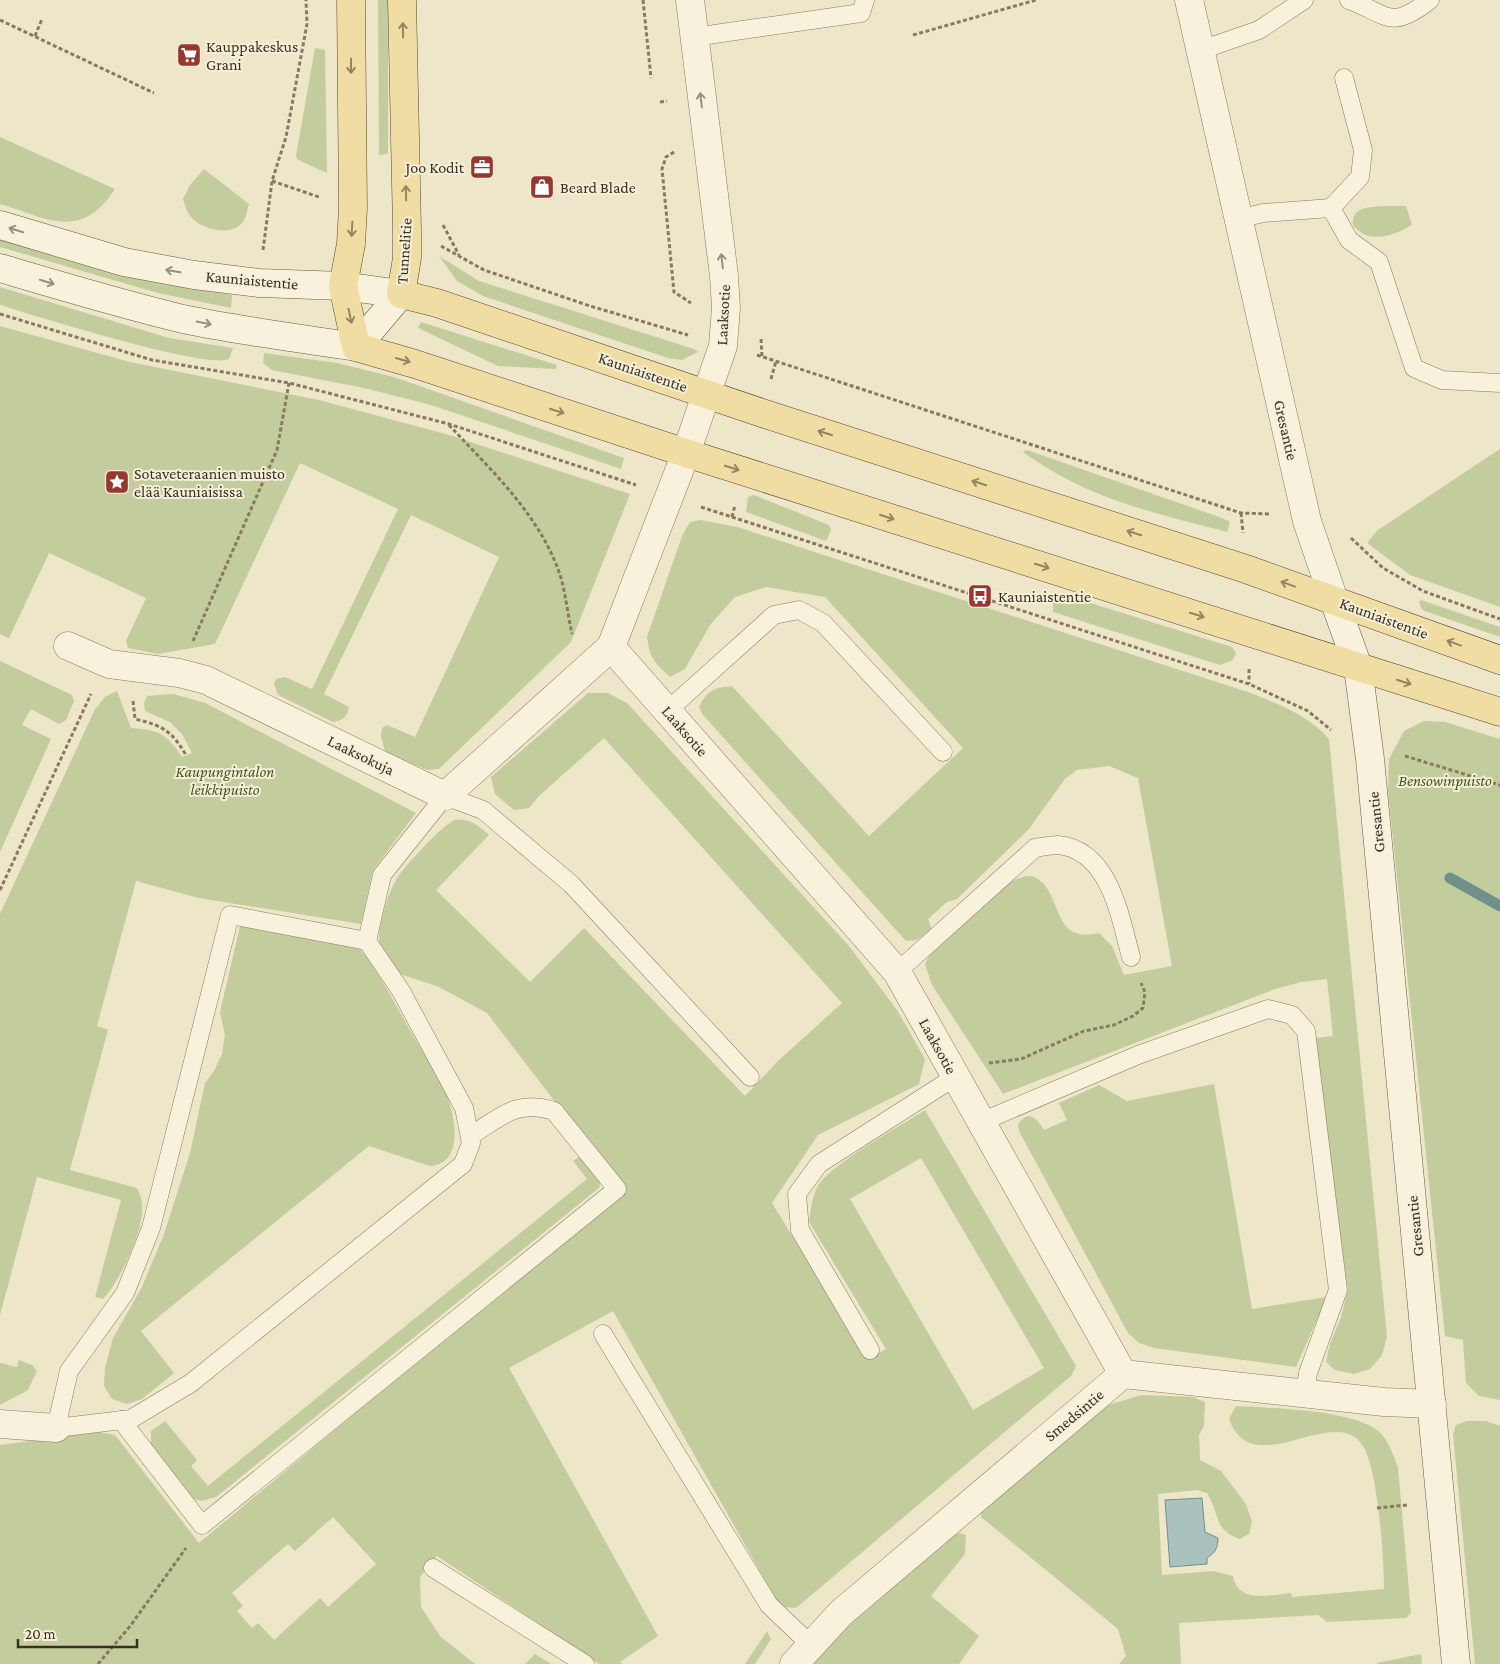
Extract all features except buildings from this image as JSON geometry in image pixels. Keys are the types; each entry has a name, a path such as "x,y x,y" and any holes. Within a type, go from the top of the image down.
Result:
{"main road":[{"path":"351,0 353,208 351,244 343,286 356,347 415,364 686,453 1500,712"},
{"name":"Tunnelitie","path":"401,294 407,258 402,0"},
{"name":"Kauniaistentie","path":"401,294 437,303 708,394 1246,569 1500,660"}],"street":[{"name":"Laaksotie","path":"690,0 724,276 726,308 723,346 708,394 611,647 897,972 1123,1374"},
{"name":"Gresantie","path":"1189,0 1307,521 1358,667 1432,1404 1456,1664"},
{"name":"Kauniaistentie","path":"0,226 124,262 194,275 259,283 343,286 401,294"},
{"path":"0,268 112,301 184,319 234,329 356,347"},
{"name":"Tunnelitie","path":"356,347 401,294"},
{"name":"Laaksokuja","path":"68,646 109,664 179,673 206,680 445,796"},
{"path":"445,796 611,647"},
{"path":"1123,1374 1398,1403 1432,1404"},
{"name":"Smedsintie","path":"803,1655 842,1613 1123,1374"},
{"path":"0,1424 56,1428"}],"lane":[{"path":"694,37 861,13 865,0"},
{"path":"1201,50 1259,30 1304,0"},
{"path":"1349,0 1384,17 1405,17 1430,0"},
{"path":"1238,219 1263,213 1331,208 1360,178 1363,150 1344,78"},
{"path":"1331,208 1349,240 1379,262 1414,368 1442,380 1500,383"},
{"path":"667,711 774,615 799,610 823,623 943,752"},
{"path":"367,941 382,875 445,796 483,810 571,884 750,1077"},
{"path":"897,972 1035,848 1058,845 1084,855 1098,868 1110,886 1131,957"},
{"path":"230,915 367,941 401,991 464,1108 470,1136 471,1143 463,1164 191,1383 131,1419 56,1428 69,1371 125,1293 151,1228 230,915"},
{"path":"981,1122 1138,1054 1268,1009 1292,1015 1306,1031 1338,1290 1308,1373 1306,1393"},
{"path":"870,1350 800,1230 797,1194 819,1164 955,1076"},
{"path":"121,1420 202,1525 617,1189 554,1111 538,1106 516,1107 470,1136"},
{"path":"604,1334 769,1605 803,1655"},
{"path":"433,1568 584,1664"}],"path":[{"path":"306,0 307,24 286,137 272,181 353,208"},
{"path":"643,0 651,78"},
{"path":"912,35 1036,0"},
{"path":"34,36 42,19"},
{"path":"0,20 154,93"},
{"path":"677,151 670,152 662,168 674,292 694,305"},
{"path":"407,230 484,270 590,306 884,395 1241,513 1262,513 1340,528 1383,568 1422,591 1500,619"},
{"path":"0,314 152,360 289,383 448,424 1250,684 1308,711 1336,734 1500,785"},
{"path":"179,673 277,450 289,383"},
{"path":"448,424 515,496 544,540 560,577 573,638"},
{"path":"0,890 70,736 109,664"},
{"path":"142,668 132,692 135,719 160,726 169,731 186,755"},
{"path":"987,1063 1022,1059 1084,1031 1114,1025 1134,1016 1143,1008 1145,992 1131,957"},
{"path":"1377,1508 1410,1505"},
{"path":"98,1664 131,1625 202,1525"}],"green space":[{"path":"378,0 388,0 388,154 379,155"},
{"path":"315,48 325,50 327,173 298,160 296,156"},
{"path":"0,137 115,189 102,205 90,215 77,221 49,220 0,204"},
{"path":"204,169 249,204 245,219 237,227 230,230 208,228 196,221 188,213 183,199 190,185"},
{"path":"1406,206 1412,225 1389,235 1374,237 1359,231 1353,225 1355,214 1359,211 1368,207"},
{"path":"0,234 161,282 232,295 231,308 158,293 0,247"},
{"path":"439,256 479,281 694,349 698,352 682,360 668,358 483,296 457,281"},
{"path":"0,287 169,338 233,348 229,359 214,360 189,357 119,340 0,305"},
{"path":"421,322 557,365 556,369 498,366 418,328"},
{"path":"0,326 130,362 319,400 449,435 630,494 571,642 439,769 427,770 385,752 381,736 382,728 387,725 415,737 499,557 411,515 324,694 349,707 346,716 333,722 278,695 274,684 276,679 285,677 312,689 398,509 300,463 215,644 158,654 128,648 126,641 146,598 49,553 9,638 0,634"},
{"path":"264,353 337,363 394,377 624,458 621,469 431,405 364,388 272,370 263,363"},
{"path":"1500,449 1500,607 1410,575 1367,543 1378,530"},
{"path":"1027,450 1222,518 1230,522 1227,532 1172,518 1096,493 1047,468 1023,452"},
{"path":"754,495 829,525 831,530 826,541 746,512 748,497"},
{"path":"701,520 737,527 1251,693 1283,706 1303,717 1329,739 1387,1337 1382,1355 1370,1369 1354,1374 1335,1370 1326,1362 1348,1289 1332,1189 1316,1038 1333,1036 1327,979 1301,982 1275,989 1003,1094 932,985 925,964 929,956 995,893 1010,882 1024,877 1034,877 1050,893 1064,924 1072,931 1083,935 1099,933 1112,946 1124,975 1172,966 1138,778 1109,766 1077,770 1065,779 1028,830 957,899 947,902 928,919 932,930 916,940 906,941 703,715 699,707 708,693 732,686 869,836 963,748 825,597 766,587 735,597 710,625 685,669 670,677 654,660 647,637 682,536 690,522"},
{"path":"1068,596 1232,647 1236,653 1233,660 1220,665 1053,612 1053,602"},
{"path":"1421,600 1500,627 1500,637 1422,610 1419,602"},
{"path":"0,661 72,695 74,701 66,720 59,724 31,709 22,725 51,739 0,852"},
{"name":"Kaupungintalon leikkipuisto","path":"117,691 131,728 149,730 161,734 182,757 192,753 182,734 170,722 145,711 144,703 147,696 173,694 205,703 416,813 373,870 361,924 199,898 136,881 97,1026 108,1030 70,1170 137,1188 140,1194 142,1211 137,1235 121,1272 109,1292 103,1299 95,1297 121,1200 37,1177 0,1315 0,914 95,709 106,696"},
{"path":"588,693 608,693 627,703 849,946 897,1010 925,1059 919,1084 818,1135 772,1203 868,1359 886,1349 809,1222 812,1203 819,1184 839,1165 925,1110 1076,1366 1071,1376 796,1608 785,1607 775,1598 613,1311 509,1368 658,1636 620,1662 623,1664 599,1664 437,1556 420,1577 421,1607 440,1636 475,1664 0,1664 0,1445 99,1432 115,1435 199,1543 626,1191 487,1013 439,987 397,973 381,948 379,932 382,917 396,880 406,866 442,829 455,820 460,819 470,821 489,835 436,890 530,982 584,928 745,1096 778,1061 842,1003 604,738 539,796 529,808 514,810 495,794 491,777","holes":["921,1158 1044,1368 973,1410 850,1199","333,1517 376,1564 328,1607 320,1598 274,1640 258,1623 252,1628 237,1611 243,1606 232,1593 288,1544 295,1551"]},
{"name":"Bensowinpuisto","path":"1424,721 1445,722 1500,739 1500,1400 1479,1396 1466,1383 1463,1340 1445,1336 1388,791 1389,759 1404,731"},
{"path":"240,926 360,949 382,981 443,1086 454,1125 453,1148 449,1157 441,1163 430,1166 369,1146 141,1331 174,1373 142,1399 127,1404 112,1399 104,1386 105,1368 113,1338 142,1287 164,1234 190,1153 205,1083 214,1071 222,1054 225,1035 220,1012"},
{"path":"1214,1084 1252,1309 1327,1297 1296,1367 1154,1348 1139,1343 1128,1333 1019,1131 1018,1124 1022,1119 1029,1116 1036,1119 1044,1130 1067,1120 1059,1103 1099,1085 1127,1101"},
{"path":"580,1156 600,1183 599,1188 216,1497 202,1501 194,1499 151,1445 151,1431 165,1421 197,1460 191,1466 208,1486 587,1179 573,1161"},
{"path":"19,1360 32,1365 37,1371 28,1390 0,1405 0,1363 17,1367"},
{"path":"1141,1395 1193,1397 1205,1402 1204,1426 1199,1435 1200,1460 1221,1471 1246,1504 1252,1521 1249,1534 1240,1539 1225,1531 1221,1526 1207,1493 1197,1490 1158,1494 1162,1575 1213,1571 1233,1576 1236,1585 1241,1591 1256,1596 1291,1593 1292,1597 1384,1589 1383,1556 1376,1491 1367,1454 1361,1443 1348,1434 1331,1432 1273,1445 1255,1444 1240,1437 1229,1419 1236,1406 1331,1414 1366,1424 1378,1431 1388,1443 1398,1468 1411,1613 1406,1618 1327,1622 1318,1615 1179,1623 1181,1664 1119,1664 1126,1656 1118,1629 981,1517 982,1506 1105,1406"},
{"path":"1467,1421 1486,1421 1500,1426 1500,1664 1475,1664 1453,1434 1456,1425"},
{"path":"959,1533 966,1535 965,1554 931,1596 979,1636 959,1664 808,1664 874,1597 945,1539"},
{"path":"767,1631 771,1639 755,1664 745,1664"},
{"path":"535,1654 551,1664 525,1664"},
{"path":"1421,1654 1422,1664 1377,1664 1377,1663"}],"water":[{"path":"1202,1498 1205,1532 1218,1538 1216,1550 1207,1558 1207,1564 1170,1567 1165,1500"}],"waterway":[{"path":"1450,878 1500,906"}],"place":[{"name":"Kauppakeskus Grani","path":"189,55"},
{"name":"Joo Kodit","path":"482,167"},
{"name":"Beard Blade","path":"542,187"},
{"name":"Sotaveteraanien muisto elää Kauniaisissa","path":"117,482"},
{"name":"Kauniaistentie","path":"980,596"}]}
